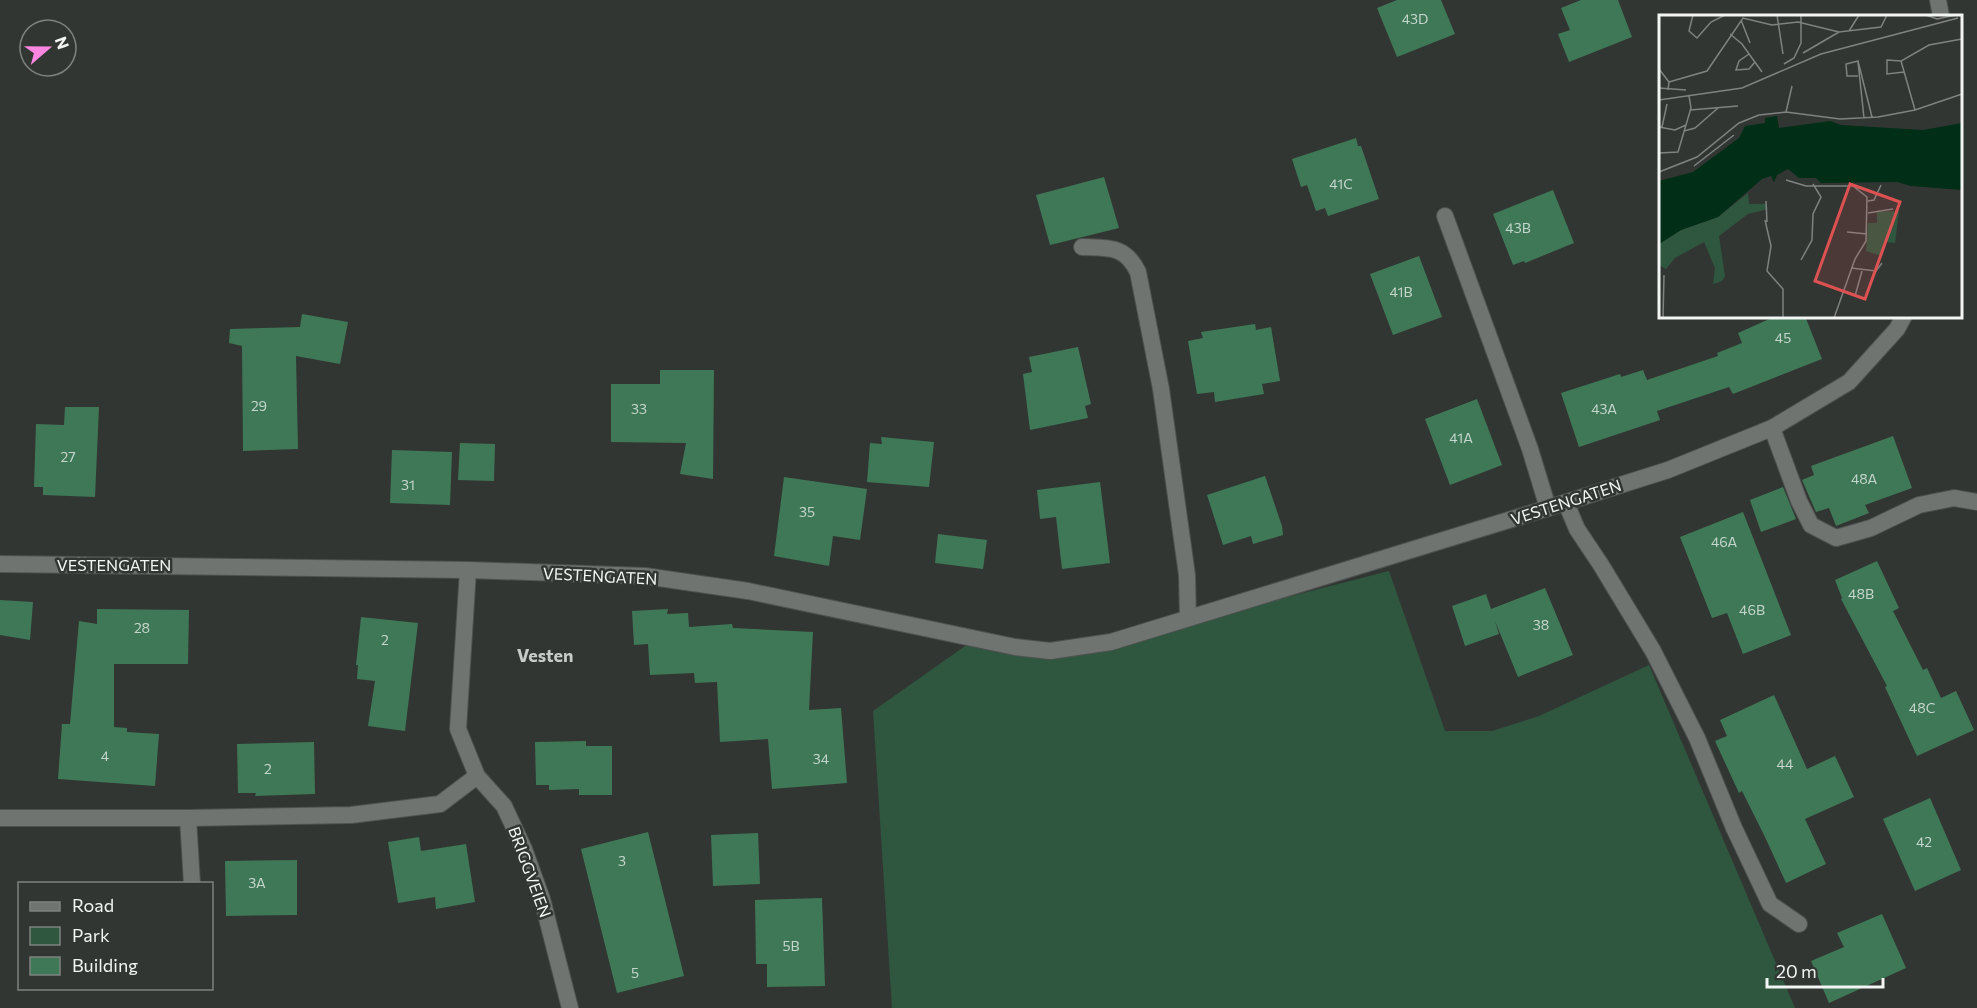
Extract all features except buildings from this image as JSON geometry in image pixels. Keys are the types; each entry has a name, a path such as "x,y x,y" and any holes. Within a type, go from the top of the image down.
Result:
{"street":[{"path":"1938,0 1941,15"},
{"path":"1445,216 1530,449 1548,508"},
{"path":"1082,247 1106,248 1128,255 1138,272 1161,389 1187,576 1188,618"},
{"name":"VESTENGATEN","path":"0,564 468,570 645,576 748,591 1015,647 1050,651 1111,642 1668,470 1772,428 1849,382 1897,328 1903,318"},
{"path":"1772,428 1799,501 1811,525 1836,538 1871,528 1918,505 1954,498 1977,502"},
{"path":"1566,502 1577,530 1601,565 1658,661 1696,738 1734,828 1770,904 1799,924"},
{"name":"BRIGGVEIEN","path":"468,570 458,729 477,776 504,806 524,849 542,899 570,1008"},
{"path":"0,818 351,815 440,804 477,776"},
{"path":"188,818 192,882"}],"green space":[{"path":"1389,571 1445,731 1492,731 1539,716 1649,665 1795,1008 892,1008 873,711 975,639 1015,647 1111,642"}],"district":[{"name":"Vesten","path":"545,656"}]}
